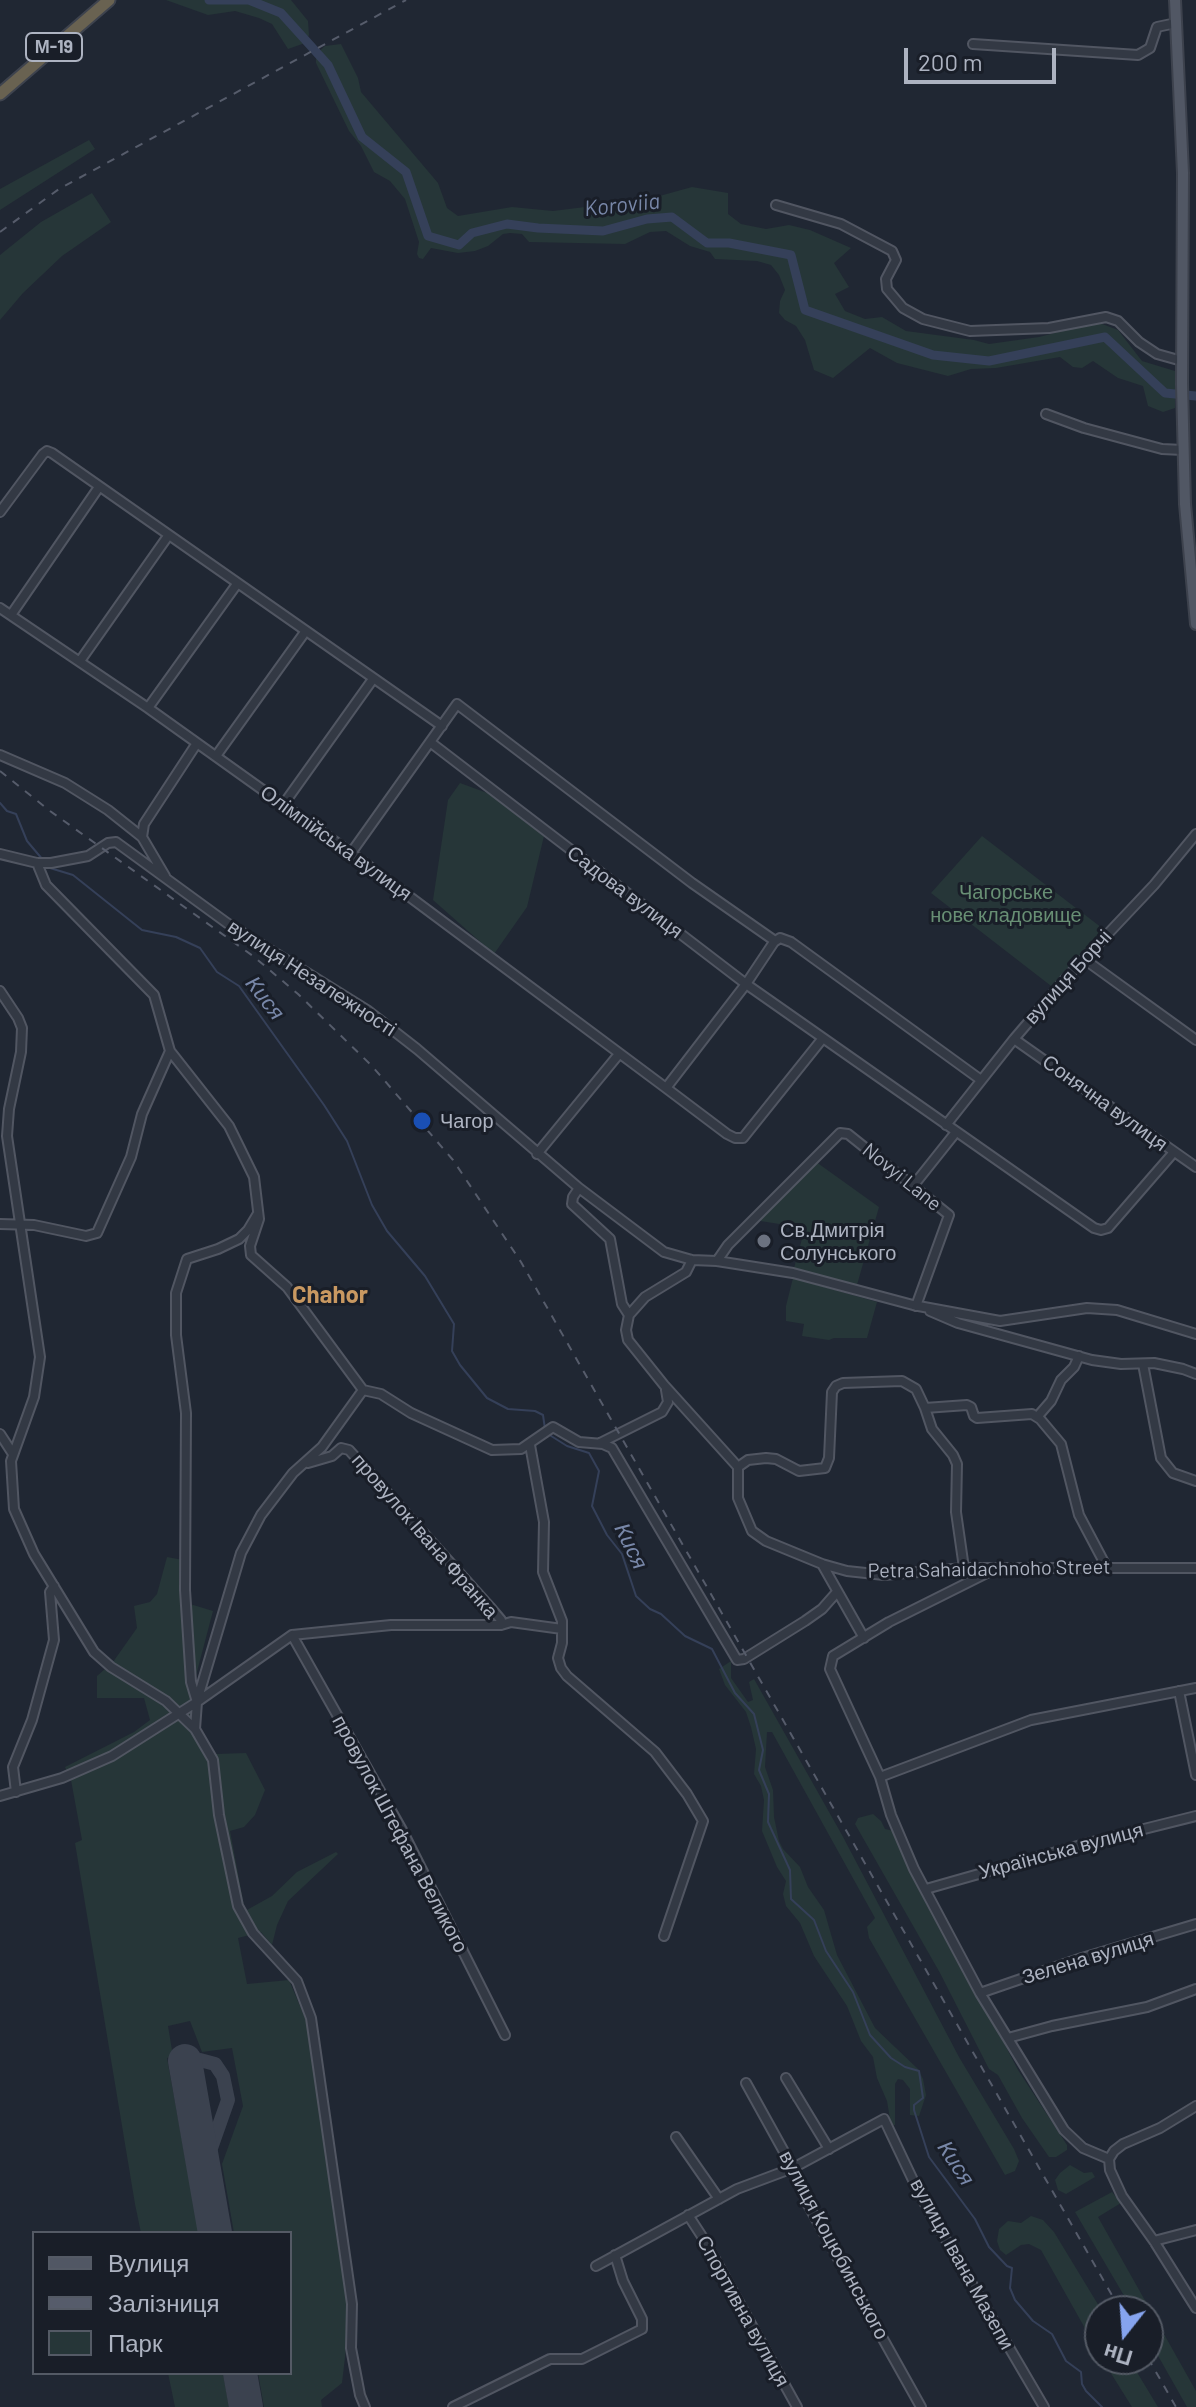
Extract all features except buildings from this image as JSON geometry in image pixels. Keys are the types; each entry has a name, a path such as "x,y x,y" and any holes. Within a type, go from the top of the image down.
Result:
{"highway":[{"name":"М-19","path":"0,94 109,0"}],"main road":[{"path":"1175,0 1183,173 1183,450 1196,624"}],"street":[{"path":"973,44 1138,55 1150,48 1154,30 1160,24 1176,23"},
{"path":"776,205 841,224 892,251 896,260 886,279 887,289 903,308 923,319 970,331 1049,328 1106,317 1118,321 1139,342 1157,354 1182,361"},
{"path":"1046,414 1162,449 1183,450"},
{"path":"0,512 47,451 442,726"},
{"path":"11,615 99,487"},
{"path":"80,661 168,536"},
{"path":"148,708 237,584"},
{"name":"Олімпійська вулиця","path":"0,608 148,708 351,853 727,1134 743,1138 823,1038"},
{"path":"216,756 305,632"},
{"path":"283,805 373,679"},
{"path":"351,853 457,704 692,883 775,941"},
{"name":"Садова вулиця","path":"430,742 746,984 1091,1226 1101,1230 1108,1228 1174,1152"},
{"path":"142,837 144,824 197,743"},
{"path":"0,755 72,787 142,837 168,880"},
{"name":"вулиця Борчі","path":"946,1125 1014,1039 1154,885 1196,834"},
{"name":"вулиця Незалежності","path":"43,863 91,855 106,843 114,842 227,923 367,1010 417,1049 537,1154 664,1252 692,1260 793,1273 919,1307 1000,1321 1087,1308 1117,1310 1196,1334"},
{"path":"0,854 43,863 46,885 152,993 159,1007 170,1051 220,1113 237,1139 254,1177 259,1225 250,1248 251,1257 287,1287 363,1390 381,1394 411,1413 442,1425 485,1449 508,1452 530,1445 547,1431 557,1428 581,1443 610,1447 735,1659 744,1659 805,1621 822,1609 837,1592"},
{"path":"666,1088 775,941 782,938 981,1080"},
{"path":"1084,959 1196,1040"},
{"path":"0,991 22,1028 20,1058 7,1127 40,1362 34,1397 13,1454 11,1477 14,1509 34,1554 100,1659 166,1701 195,1729 212,1756 216,1768 218,1808 238,1906 253,1933 297,1981 311,2018 352,2304 352,2353 365,2407"},
{"name":"Сонячна вулиця","path":"1014,1039 1196,1167"},
{"path":"0,1224 40,1226 86,1236 99,1231 131,1157 142,1114 170,1051"},
{"path":"537,1154 619,1054"},
{"path":"913,1186 956,1132"},
{"name":"Novyi Lane","path":"717,1261 728,1245 840,1133 848,1134 949,1215 919,1307"},
{"path":"579,1188 572,1204 610,1239 622,1304 629,1315"},
{"path":"197,1702 191,1682 185,1590 186,1413 176,1335 176,1293 187,1259 239,1239 252,1226 259,1211"},
{"path":"692,1260 686,1272 645,1297 629,1315 628,1340 664,1385 738,1467 748,1460 768,1458 799,1471 825,1468 829,1458 832,1392 840,1384 902,1381 916,1389 932,1429 957,1464 956,1510 964,1568"},
{"path":"919,1307 954,1322 1079,1356 1107,1362 1154,1363 1196,1374"},
{"path":"1038,1416 1079,1356"},
{"path":"1143,1364 1161,1458 1173,1473 1196,1481"},
{"path":"599,1444 662,1412 668,1400 664,1385"},
{"path":"195,1729 197,1702 241,1553 261,1515 293,1473 322,1447 363,1390"},
{"path":"925,1408 967,1405 971,1406 977,1418 1025,1413 1038,1416 1061,1444 1079,1515 1106,1566"},
{"path":"0,1434 13,1454"},
{"path":"530,1445 544,1522 543,1570 561,1617 562,1645 558,1658 565,1674 655,1752 703,1821 664,1936"},
{"name":"провулок Івана Франка","path":"304,1465 332,1456 341,1448 349,1450 490,1607 501,1620 501,1625"},
{"name":"Petra Sahaidachnoho Street","path":"738,1467 738,1498 752,1531 766,1541 847,1571 884,1575 964,1568 1196,1568"},
{"path":"822,1564 864,1638"},
{"path":"996,1569 889,1622 833,1656 830,1669 880,1777 897,1833 915,1873 980,1993 1066,2133 1083,2148 1109,2159"},
{"path":"16,1792 13,1767 32,1720 54,1640 50,1592 54,1586"},
{"path":"0,1796 62,1778 112,1756 197,1702 292,1635 391,1625 501,1625 524,1622 562,1629"},
{"name":"провулок Штефана Великого","path":"292,1635 402,1830 505,2035"},
{"path":"880,1777 1031,1720 1196,1688"},
{"path":"1179,1691 1196,1775"},
{"name":"Українська вулиця","path":"926,1889 1196,1816"},
{"name":"Зелена вулиця","path":"980,1993 1196,1924"},
{"path":"1008,2038 1147,2007 1196,1989"},
{"path":"596,2266 737,2189 793,2168 829,2149 786,2078"},
{"name":"вулиця Коцюбинського","path":"746,2083 793,2168 806,2201 921,2407"},
{"path":"1196,2106 1160,2128 1123,2144 1109,2159 1110,2171 1122,2196 1196,2308"},
{"name":"вулиця Івана Мазепи","path":"829,2149 884,2119 921,2197 1044,2407"},
{"path":"676,2137 719,2199"},
{"name":"Спортивна вулиця","path":"688,2215 797,2407"},
{"path":"1154,2241 1196,2230"},
{"path":"453,2407 550,2359 580,2359 642,2329 642,2319 623,2281 615,2255"}],"green space":[{"path":"166,0 291,0 308,21 309,35 305,43 288,49 272,24 259,18 235,11 208,15"},
{"path":"341,44 358,78 361,92 438,183 447,208 458,216 512,207 553,211 627,205 692,187 728,193 728,214 741,224 766,229 789,225 810,230 851,248 834,263 849,287 835,294 845,311 865,319 882,317 906,331 989,344 1039,337 1097,322 1118,330 1142,361 1175,371 1175,408 1163,412 1148,406 1143,386 1118,378 1093,361 1082,368 1073,367 1060,357 971,369 948,376 897,363 870,348 833,378 814,370 805,340 796,326 779,313 785,290 771,265 757,261 715,259 710,252 690,246 666,231 650,232 625,244 529,242 522,234 510,233 475,251 458,253 431,248 423,259 419,258 419,242 405,199 390,181 374,172 361,146 349,131 316,63 316,54 325,46"},
{"path":"89,140 95,149 0,210 0,189"},
{"path":"92,193 111,222 62,256 0,320 0,255 41,222"},
{"path":"460,783 490,794 544,836 527,907 494,954 433,900 448,800"},
{"name":"Чагорське нове кладовище","path":"982,836 1106,931 1055,989 931,893"},
{"path":"812,1159 879,1207 857,1285 794,1268 805,1228 754,1220"},
{"path":"793,1278 877,1302 867,1338 829,1340 802,1336 804,1324 786,1321 786,1306"},
{"path":"167,1557 183,1560 183,1598 190,1604 213,1611 194,1683 192,1724 216,1754 246,1753 265,1790 255,1815 244,1827 230,1831 245,1911 272,1896 297,1872 336,1852 338,1854 288,1901 272,1945 261,1932 238,1938 247,1984 289,1980 308,2025 312,2043 351,2306 342,2383 321,2400 322,2407 264,2407 258,2375 292,2375 292,2231 234,2231 222,2164 243,2106 232,2048 202,2052 190,2021 168,2026 173,2056 167,2058 199,2231 141,2231 135,2204 75,1843 82,1840 71,1780 65,1767 134,1732 150,1720 144,1698 97,1698 97,1676 113,1662 137,1628 134,1606 150,1602 157,1594"},
{"path":"731,1661 731,1678 748,1702 753,1700 749,1682 754,1679 842,1835 959,2057 1014,2149 1019,2161 1015,2171 1005,2175 869,1938 867,1927 875,1918 772,1732 767,1732 765,1767 773,1790 779,1841 800,1867 808,1887 824,1910 837,1955 875,2028 918,2069 923,2079 926,2095 919,2116 910,2115 910,2089 903,2080 898,2079 895,2084 895,2125 891,2125 873,2057 861,2041 847,2006 814,1956 800,1923 786,1906 783,1894 786,1881 762,1831 764,1800 754,1774 756,1749 751,1727 746,1712 725,1685 719,1669"},
{"path":"873,1814 885,1829 894,1831 928,1908 943,1926 1018,2070 1067,2145 1067,2150 1056,2157 1049,2157 998,2075 989,2069 940,1973 855,1824 858,1818"},
{"path":"1070,2165 1084,2173 1092,2172 1095,2177 1066,2194 1058,2190 1055,2180"},
{"path":"1112,2192 1121,2203 1098,2217 1142,2295 1124,2295 1075,2212"},
{"path":"1031,2216 1043,2220 1054,2232 1092,2295 1084,2295 1084,2327 1041,2250 1029,2244 1021,2245 1006,2255 1000,2250 997,2241 999,2229 1008,2221 1021,2223"},
{"path":"1164,2334 1196,2391 1196,2407 1187,2407 1164,2366"},
{"path":"168,2375 223,2375 229,2407 175,2407"},
{"path":"1112,2375 1139,2375 1158,2407 1132,2407"}],"waterway":[{"name":"Koroviia","path":"209,0 246,0"},
{"name":"Koroviia","path":"249,0 281,13 328,65 362,137 406,172 428,236 459,245 472,233 507,224 603,231 647,219 672,217 707,243 729,243 791,255 805,310 933,355 989,361 1105,337 1165,393 1196,396"},
{"name":"Кися","path":"0,803 7,811 16,814 27,841 43,860"},
{"name":"Кися","path":"50,868 73,875 142,930 176,937 200,948 217,972 239,986 347,1141 372,1205 387,1231 425,1276 454,1324 452,1351 460,1365 487,1398 508,1409 535,1411 543,1415 545,1429"},
{"name":"Кися","path":"548,1434 567,1446 589,1453 599,1471 592,1506 607,1535 622,1554 636,1596 685,1636 712,1649 735,1693 754,1714 763,1750 759,1770 769,1794 768,1822 790,1870 791,1899 814,1920 826,1951 853,1992 870,2035 891,2058 919,2071 923,2098 914,2105 914,2110 929,2157 975,2219 989,2247 1012,2268 1010,2288 1015,2300 1033,2321 1052,2334 1066,2361 1081,2372 1086,2391 1102,2407"}],"taxiway":[{"path":"185,2064 200,2060 215,2064 223,2076 228,2100 204,2168"}],"runway":[{"path":"185,2061 215,2231"},
{"path":"240,2375 246,2407"}],"railway":[{"path":"0,232 59,189 406,0"},
{"path":"0,771 50,811 253,956 298,994 372,1066 453,1160 521,1262 1112,2295"},
{"path":"1158,2375 1176,2407"}],"place":[{"name":"Чагор","path":"422,1121"},
{"name":"Св.Дмитрія Солунського","path":"764,1241"}],"district":[{"name":"Chahor","path":"330,1295"}]}
